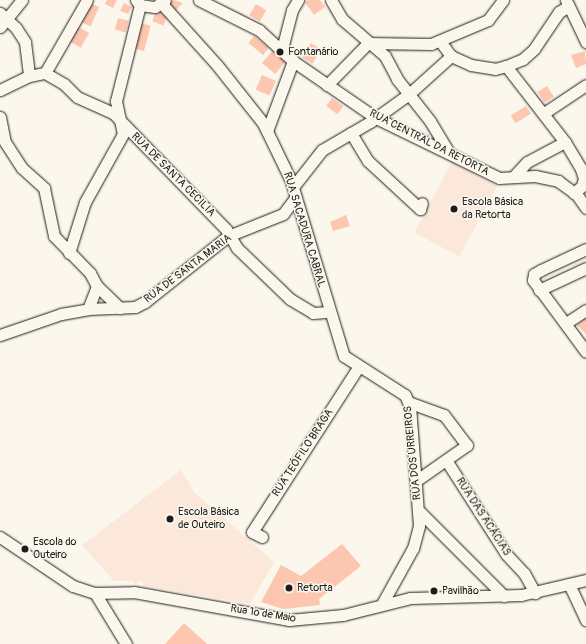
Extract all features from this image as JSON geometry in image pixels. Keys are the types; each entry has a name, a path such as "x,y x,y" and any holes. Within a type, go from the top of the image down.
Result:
{"street":[{"path":"0,27 4,16 22,0"},
{"path":"0,97 0,90 28,76 45,73 87,0"},
{"name":"RUA CENTRAL DA RETORTA","path":"199,0 259,30 293,60 376,118 448,151 499,178 514,176 558,181 574,193 586,208"},
{"path":"282,49 292,10 298,0"},
{"path":"330,0 342,19 368,43 381,52 448,151"},
{"path":"327,85 368,43 431,44 488,20 503,0"},
{"path":"69,253 85,202 123,134 116,101 138,2"},
{"name":"RUA SACADURA CABRAL","path":"138,2 155,7 164,2 217,65 267,130 294,192 329,312"},
{"path":"440,41 451,56 471,65 496,69 506,66 529,54 567,3 586,42"},
{"path":"4,16 25,42 28,76"},
{"name":"RUA DE SANTA MARIA","path":"0,335 61,314 88,309 120,308 146,302 228,236 283,214 294,192 322,150 376,118 409,94 451,56"},
{"path":"267,130 293,60"},
{"path":"506,66 544,112 565,142 584,178 582,186 574,193"},
{"name":"RUA DE SANTA CECILIA","path":"45,73 64,84 77,97 113,113 120,122 226,229 228,236 290,299 313,313 329,312"},
{"path":"544,112 586,85"},
{"path":"0,117 6,142 22,168 44,188 54,236 90,273 97,286 120,308"},
{"path":"351,133 368,161 420,209 422,203"},
{"path":"514,176 527,162 565,142"},
{"path":"586,249 534,274 533,280 586,351"},
{"path":"539,290 586,268"},
{"path":"88,309 97,286"},
{"path":"566,323 586,310"},
{"name":"RUA DOS URREIROS","path":"329,312 344,356 405,395 408,402 420,512 504,596"},
{"name":"RUA TEÓFILO BRAGA","path":"262,538 252,532 359,366"},
{"path":"408,402 444,415 467,445 417,480"},
{"name":"RUA DAS ACÁCIAS","path":"446,460 506,554 524,573 535,593"},
{"path":"382,604 413,548 420,512"},
{"name":"Rua 1º de Maio","path":"0,537 73,586 95,592 134,592 289,620 336,616 410,598 504,596 535,593 586,580"},
{"path":"569,584 586,620"},
{"path":"95,592 126,644"}],"shaded area":[{"name":"Escola Básica da Retorta","path":"452,162 497,186 459,257 414,233"},
{"name":"Escola Básica de Outeiro","path":"181,470 195,493 274,562 250,604 144,586 141,581 135,584 133,581 114,581 82,545"}],"building":[{"path":"107,0 117,0 113,8 105,4"},
{"path":"173,0 183,3 175,11 168,5"},
{"path":"308,0 320,0 325,7 314,15 305,2"},
{"path":"90,3 99,7 91,26 81,22"},
{"path":"124,3 132,7 128,14 120,11"},
{"path":"256,4 266,10 260,21 249,15"},
{"path":"156,11 167,15 164,25 152,21"},
{"path":"118,18 129,21 126,32 115,30"},
{"path":"140,23 151,26 144,51 133,48"},
{"path":"77,26 89,33 81,48 68,41"},
{"path":"254,36 269,48 263,55 248,43"},
{"path":"311,43 321,49 313,64 302,58"},
{"path":"273,50 286,61 275,74 262,63"},
{"path":"585,51 586,64 576,68 571,55"},
{"path":"262,75 276,81 270,96 256,90"},
{"path":"547,86 554,97 545,103 538,92"},
{"path":"332,98 343,106 337,114 326,106"},
{"path":"526,106 531,114 516,123 511,116"},
{"path":"346,215 350,226 333,231 330,222"},
{"path":"586,317 586,334 577,325"},
{"path":"342,544 361,566 319,599 320,605 283,609 261,602 281,565 301,576"},
{"path":"184,623 194,632 207,644 165,644"}],"place":[{"name":"Fontanário","path":"280,52"},
{"name":"Escola Básica da Retorta","path":"454,209"},
{"name":"Escola Básica de Outeiro","path":"170,519"},
{"name":"Escola do Outeiro","path":"25,549"},
{"name":"Retorta","path":"289,588"},
{"name":"Pavilhão","path":"434,591"}]}
